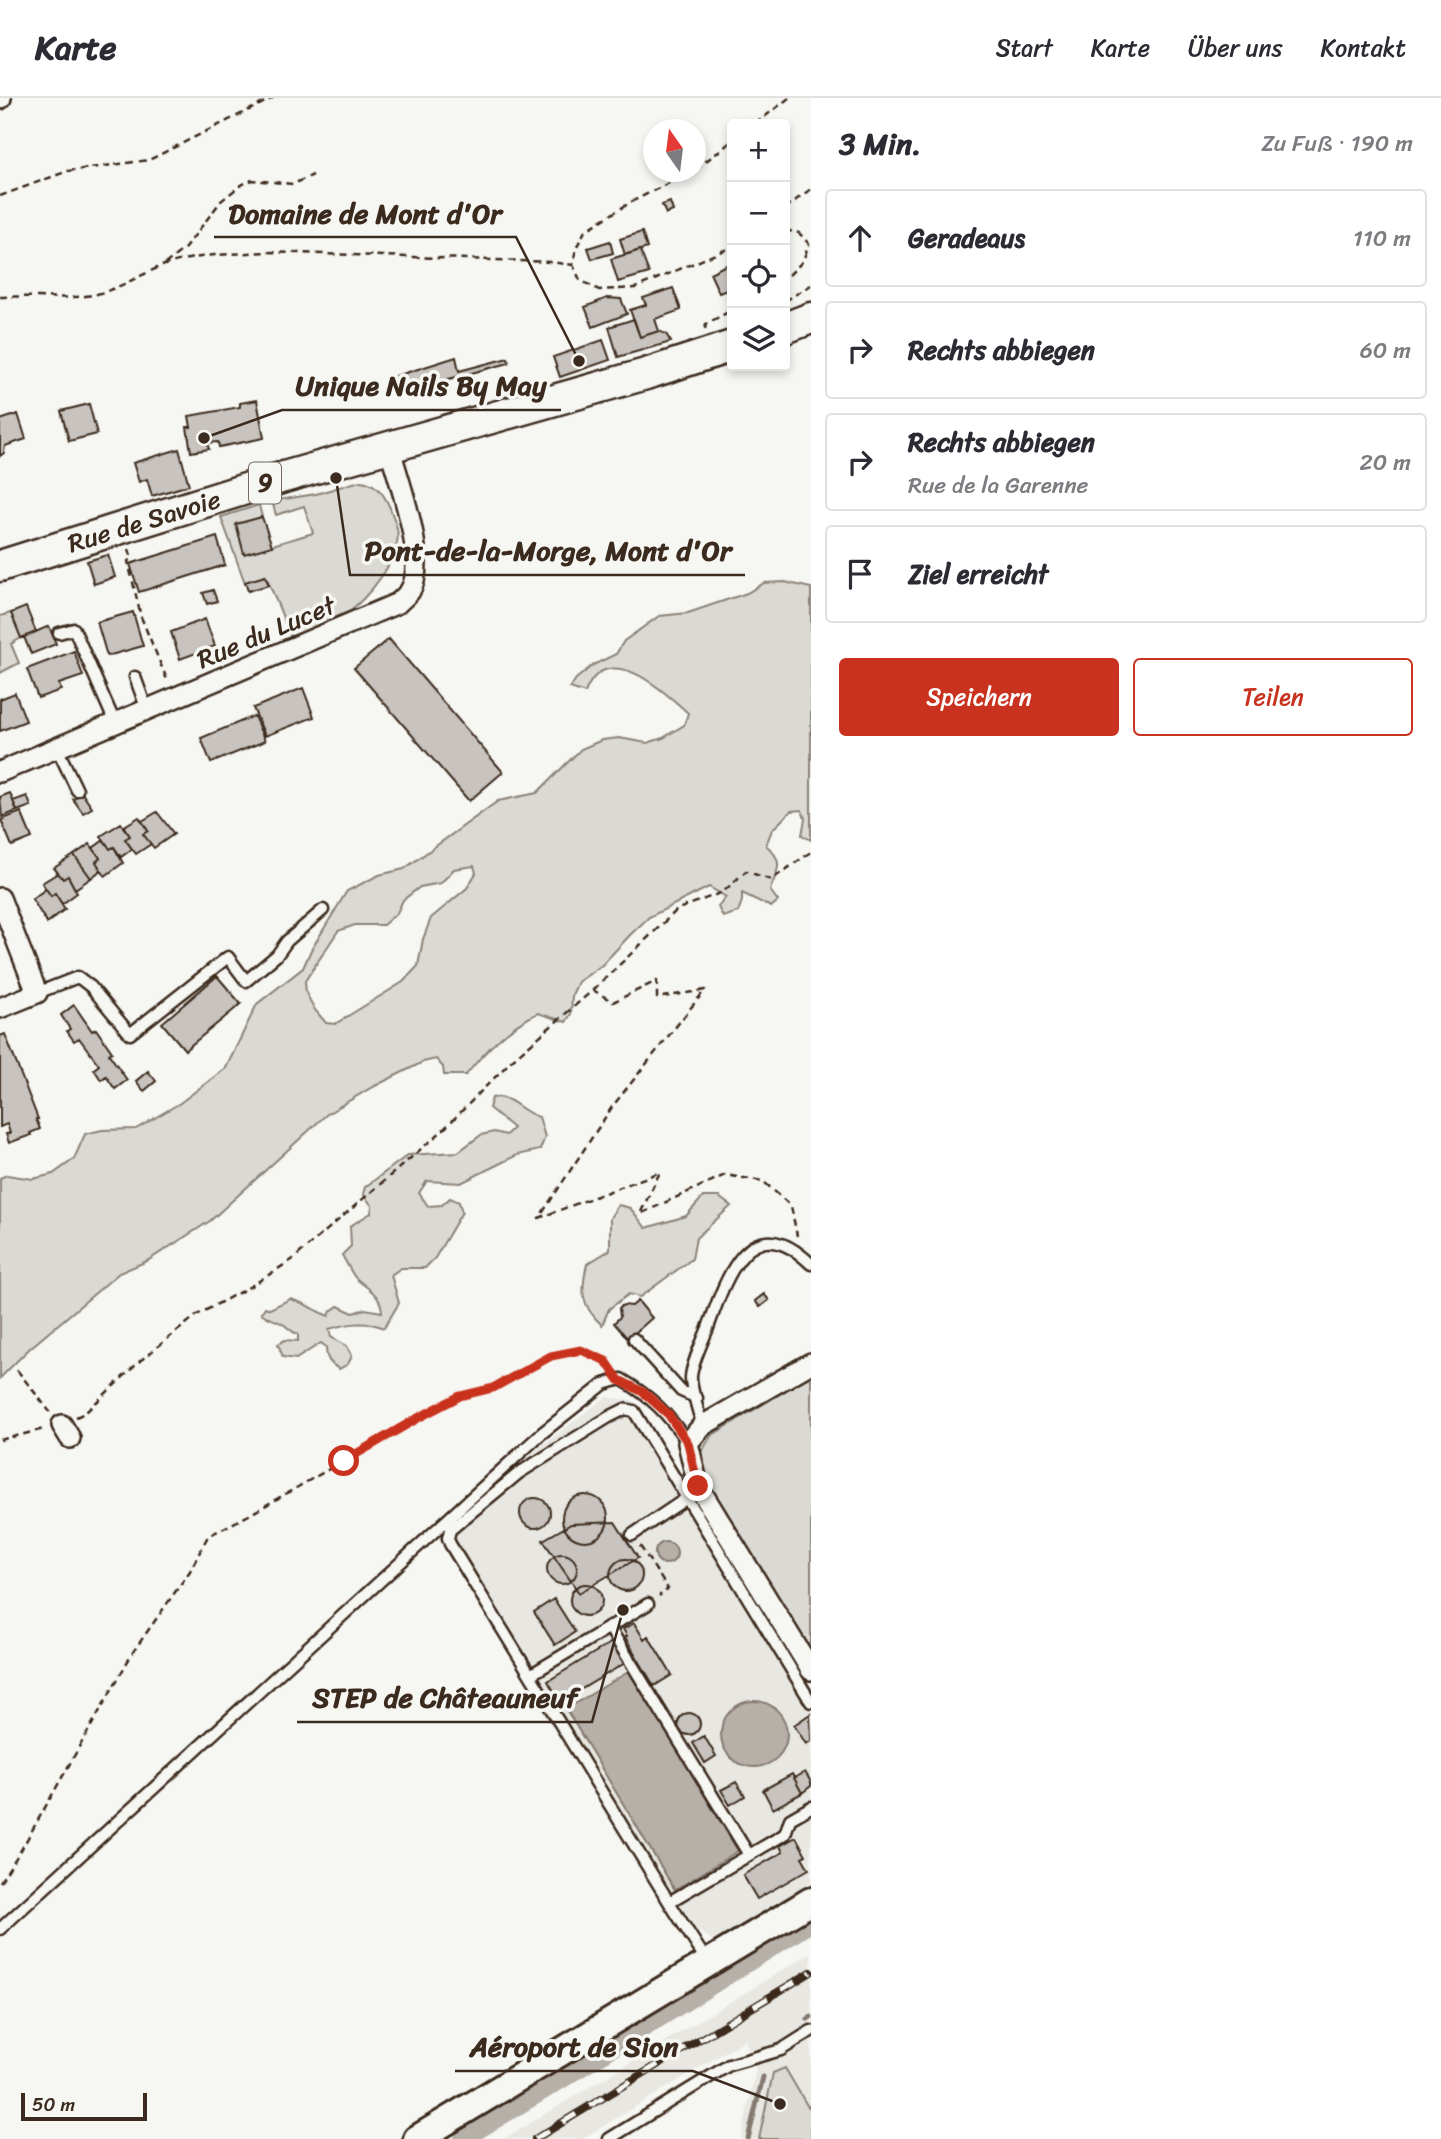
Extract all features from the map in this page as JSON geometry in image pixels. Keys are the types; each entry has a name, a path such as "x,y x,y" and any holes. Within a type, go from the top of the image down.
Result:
{"main road":[{"path":"790,326 811,318"},
{"name":"Rue de Savoie","path":"0,566 389,446 646,374 727,348"}],"street":[{"name":"Rue du Lucet","path":"0,772 398,603 410,590 415,576 415,549 389,446"},
{"path":"0,898 37,993 0,1008"},
{"path":"811,1363 702,1426 688,1443 698,1486 811,1670"},
{"path":"417,2139 811,1901"}],"lane":[{"path":"59,633 74,629 115,723"},
{"path":"135,677 147,710"},
{"path":"57,748 77,790"},
{"path":"37,993 78,977 91,987 130,1034 228,957 246,981 323,910"},
{"path":"702,1426 690,1377 719,1297 742,1255 751,1247 765,1241 782,1243 811,1264"},
{"path":"634,1339 681,1391 697,1398"},
{"path":"0,1929 542,1433 604,1384 619,1380 643,1392 668,1414 688,1443"},
{"path":"708,1963 450,1544 450,1530 520,1473 609,1417 625,1409 634,1411 811,1702"},
{"path":"632,1535 687,1498"},
{"path":"530,1675 648,1604"},
{"path":"609,1627 749,1855"},
{"path":"669,1902 785,1834 790,1819 811,1807"},
{"path":"609,2139 729,2065 781,2050 811,2031"}],"path":[{"path":"0,196 68,172 149,160 273,98"},
{"path":"762,119 789,98"},
{"path":"706,161 727,145"},
{"path":"163,266 185,247 221,201 241,185 251,180 293,184 313,175"},
{"path":"671,182 631,202 585,231 576,248 573,265 580,280 599,290 635,288 727,249"},
{"path":"790,204 811,189"},
{"path":"790,231 799,233 809,244 803,261 790,274"},
{"path":"0,297 79,297 124,285 163,266 202,257 268,252 573,265"},
{"path":"790,297 811,285"},
{"path":"706,324 727,313"},
{"path":"126,539 132,559 128,561 141,617 175,698"},
{"path":"0,1440 63,1430 85,1413 139,1361 197,1315 292,1260 442,1131 512,1060 593,990 678,909 723,892 746,871 771,880 811,852"},
{"path":"593,990 613,1002 657,981 657,998 705,990 612,1108 539,1218 660,1172 640,1214 725,1175 763,1181 791,1206 800,1254"},
{"path":"0,1882 21,1850 133,1651 190,1571 208,1536 418,1418 460,1396 493,1388 551,1356 581,1350 606,1361 619,1380"},
{"path":"17,1370 63,1430"},
{"path":"632,1535 668,1589 648,1604"}],"shaded area":[{"path":"360,481 375,486 388,503 397,529 395,552 382,576 354,607 333,620 291,637 266,576 245,583 221,517 259,505 262,517 236,525 245,553 313,533 304,506 276,515 272,501 316,494"},
{"path":"785,582 811,588 811,840 802,835 805,819 802,810 791,811 772,830 766,845 778,861 770,890 778,901 771,907 742,893 738,912 723,917 718,907 726,897 709,887 649,917 602,965 578,982 572,995 571,1014 566,1022 538,1013 498,1040 466,1075 444,1075 443,1067 436,1059 423,1062 327,1114 210,1221 147,1261 119,1273 29,1349 0,1378 0,1178 7,1175 33,1179 53,1174 74,1159 85,1134 102,1130 136,1129 180,1103 226,1068 257,1004 303,968 347,891 379,875 404,869 498,801 537,793 581,749 602,740 619,738 647,743 663,738 684,725 688,713 664,692 635,673 620,669 606,670 594,677 585,693 570,688 576,679 593,665 616,654 624,641 659,616 688,613 747,593 764,583","holes":["474,866 476,873 467,888 431,918 423,939 418,966 403,982 335,1024 326,1023 306,993 305,981 338,931 355,925 383,925 397,913 403,900 420,887 441,883 454,869"]},
{"path":"11,613 21,638 11,644 19,663 0,673 0,616"},
{"path":"501,1097 539,1117 545,1137 540,1150 517,1155 461,1183 427,1181 419,1193 428,1206 442,1205 450,1198 459,1202 462,1212 435,1258 425,1268 401,1268 391,1275 399,1303 384,1328 363,1323 329,1329 331,1337 347,1346 352,1356 348,1364 339,1369 329,1360 326,1347 321,1343 296,1359 283,1357 278,1344 285,1340 298,1341 298,1334 261,1313 265,1307 270,1309 290,1299 329,1316 338,1306 353,1313 365,1309 382,1312 378,1299 354,1276 342,1255 351,1246 350,1226 371,1213 372,1206 363,1194 365,1187 408,1155 458,1152 481,1135 494,1132 506,1135 513,1128 489,1108 492,1098"},
{"path":"703,1197 719,1197 731,1206 696,1238 692,1259 640,1297 629,1294 609,1309 602,1325 586,1304 584,1282 587,1264 610,1250 610,1218 618,1205 630,1208 646,1228 686,1216"},
{"path":"811,1375 811,1657 700,1482 698,1458 711,1436"},
{"path":"606,1397 634,1401 811,1686 811,1885 725,1939 712,1940 699,1931 684,1941 436,1534 524,1459"},
{"path":"662,1542 670,1542 677,1549 677,1557 670,1564 662,1564 655,1557 655,1549"},
{"path":"630,1671 738,1851 675,1890 566,1709"},
{"path":"754,1701 767,1704 777,1711 784,1721 787,1734 784,1747 777,1757 767,1764 754,1767 741,1764 731,1757 724,1747 721,1734 724,1721 731,1711 741,1704"},
{"path":"811,1953 811,2139 741,2139 756,2069 745,2040 582,2139 504,2139"},
{"path":"785,2068 808,2107 811,2106 811,2139 759,2139 773,2073"}],"building":[{"path":"670,202 673,211 666,214 662,205"},
{"path":"642,232 647,248 625,255 620,239"},
{"path":"610,241 613,253 592,259 588,248"},
{"path":"640,250 649,273 618,282 611,259"},
{"path":"727,264 727,290 719,293 710,273"},
{"path":"673,288 681,310 655,319 659,331 640,337 630,310 646,305 643,298"},
{"path":"607,298 621,299 627,314 593,327 585,307"},
{"path":"634,319 640,337 659,331 666,334 671,342 618,357 609,327"},
{"path":"603,340 610,360 560,377 553,357"},
{"path":"456,357 459,371 508,358 509,363 400,392 396,376"},
{"path":"257,400 264,438 219,447 218,442 207,443 209,449 191,452 187,427 191,427 189,416 240,407 240,403"},
{"path":"89,404 97,434 69,441 61,411"},
{"path":"18,414 26,439 5,446 4,453 0,456 0,420"},
{"path":"179,449 189,485 152,496 147,479 139,482 133,463"},
{"path":"262,517 272,546 244,554 236,524"},
{"path":"217,537 225,565 139,592 130,564"},
{"path":"108,555 115,577 94,584 87,561"},
{"path":"265,576 269,585 248,591 245,582"},
{"path":"213,590 217,601 207,604 203,593"},
{"path":"26,607 36,632 21,638 11,613"},
{"path":"133,612 143,646 107,656 97,622"},
{"path":"205,619 215,646 180,659 171,632"},
{"path":"49,626 56,644 31,654 24,637"},
{"path":"389,639 503,772 469,801 354,668"},
{"path":"74,651 83,676 59,684 61,690 38,698 27,669"},
{"path":"303,688 314,717 265,736 253,708"},
{"path":"15,693 26,721 0,731 0,699"},
{"path":"254,716 265,741 211,763 201,738"},
{"path":"10,793 17,811 2,817 0,797"},
{"path":"82,793 92,808 83,813 73,799"},
{"path":"27,796 31,806 17,811 13,801"},
{"path":"21,812 32,838 12,846 1,820"},
{"path":"157,812 174,834 154,848 143,834 148,831 142,821"},
{"path":"139,817 148,831 143,834 151,844 136,854 125,839 130,836 123,827"},
{"path":"121,823 130,836 125,839 132,849 121,857 114,847 110,849 101,836"},
{"path":"104,840 110,849 114,847 123,863 105,876 96,862 100,858 93,848"},
{"path":"90,844 100,858 96,862 101,870 91,878 74,855"},
{"path":"74,855 91,878 75,889 68,876 63,879 54,868"},
{"path":"58,873 63,879 68,876 77,893 62,904 55,893 51,896 42,883"},
{"path":"46,889 51,896 55,893 65,909 47,923 32,899"},
{"path":"217,976 241,1004 185,1050 162,1023"},
{"path":"74,1005 92,1031 96,1029 127,1080 115,1089 106,1076 101,1080 94,1069 99,1065 79,1038 74,1041 67,1031 70,1029 61,1015"},
{"path":"5,1034 40,1129 9,1143 7,1124 0,1127 0,1036"},
{"path":"148,1071 156,1081 144,1091 136,1081"},
{"path":"764,1294 769,1300 760,1307 755,1301"},
{"path":"638,1301 652,1318 628,1339 614,1323 620,1317 619,1308 623,1305 632,1306"},
{"path":"585,1495 601,1502 608,1518 601,1534 585,1541 569,1534 562,1518 569,1502"},
{"path":"535,1498 546,1502 550,1513 546,1524 535,1528 524,1524 520,1513 524,1502"},
{"path":"615,1522 638,1558 579,1593 543,1540 571,1524"},
{"path":"562,1554 573,1558 577,1569 573,1580 562,1584 551,1580 547,1569 551,1558"},
{"path":"626,1559 637,1564 642,1575 637,1586 626,1591 615,1586 610,1575 615,1564"},
{"path":"586,1584 597,1589 602,1600 597,1611 586,1616 575,1611 570,1600 575,1589"},
{"path":"554,1599 575,1632 555,1645 534,1612"},
{"path":"634,1623 644,1639 648,1636 672,1675 654,1686 625,1637 627,1636 623,1629"},
{"path":"612,1642 625,1663 560,1702 548,1681"},
{"path":"685,1713 693,1713 700,1720 700,1728 693,1735 685,1735 678,1728 678,1720"},
{"path":"810,1714 811,1741 806,1744 794,1725"},
{"path":"704,1736 716,1756 705,1763 693,1743"},
{"path":"805,1772 811,1786 802,1793 794,1778"},
{"path":"792,1774 802,1793 773,1809 763,1790"},
{"path":"736,1782 745,1796 730,1805 721,1790"},
{"path":"796,1837 806,1855 802,1857 809,1869 757,1899 743,1875 783,1852 780,1846"}],"waterway":[{"path":"463,2139 811,1923"},
{"path":"748,2139 763,2077"}],"railway":[{"path":"535,2139 811,1972"}],"place":[{"name":"Domaine de Mont d'Or","path":"579,361"},
{"name":"Unique Nails By May","path":"204,438"},
{"name":"Pont-de-la-Morge, Mont d'Or","path":"336,478"},
{"name":"STEP de Châteauneuf","path":"623,1610"},
{"name":"Aéroport de Sion","path":"780,2104"}],"route":[{"path":"344,1461 460,1396 493,1388 551,1356 581,1350 606,1361 619,1380 643,1392 668,1414 688,1443 698,1486"}]}
